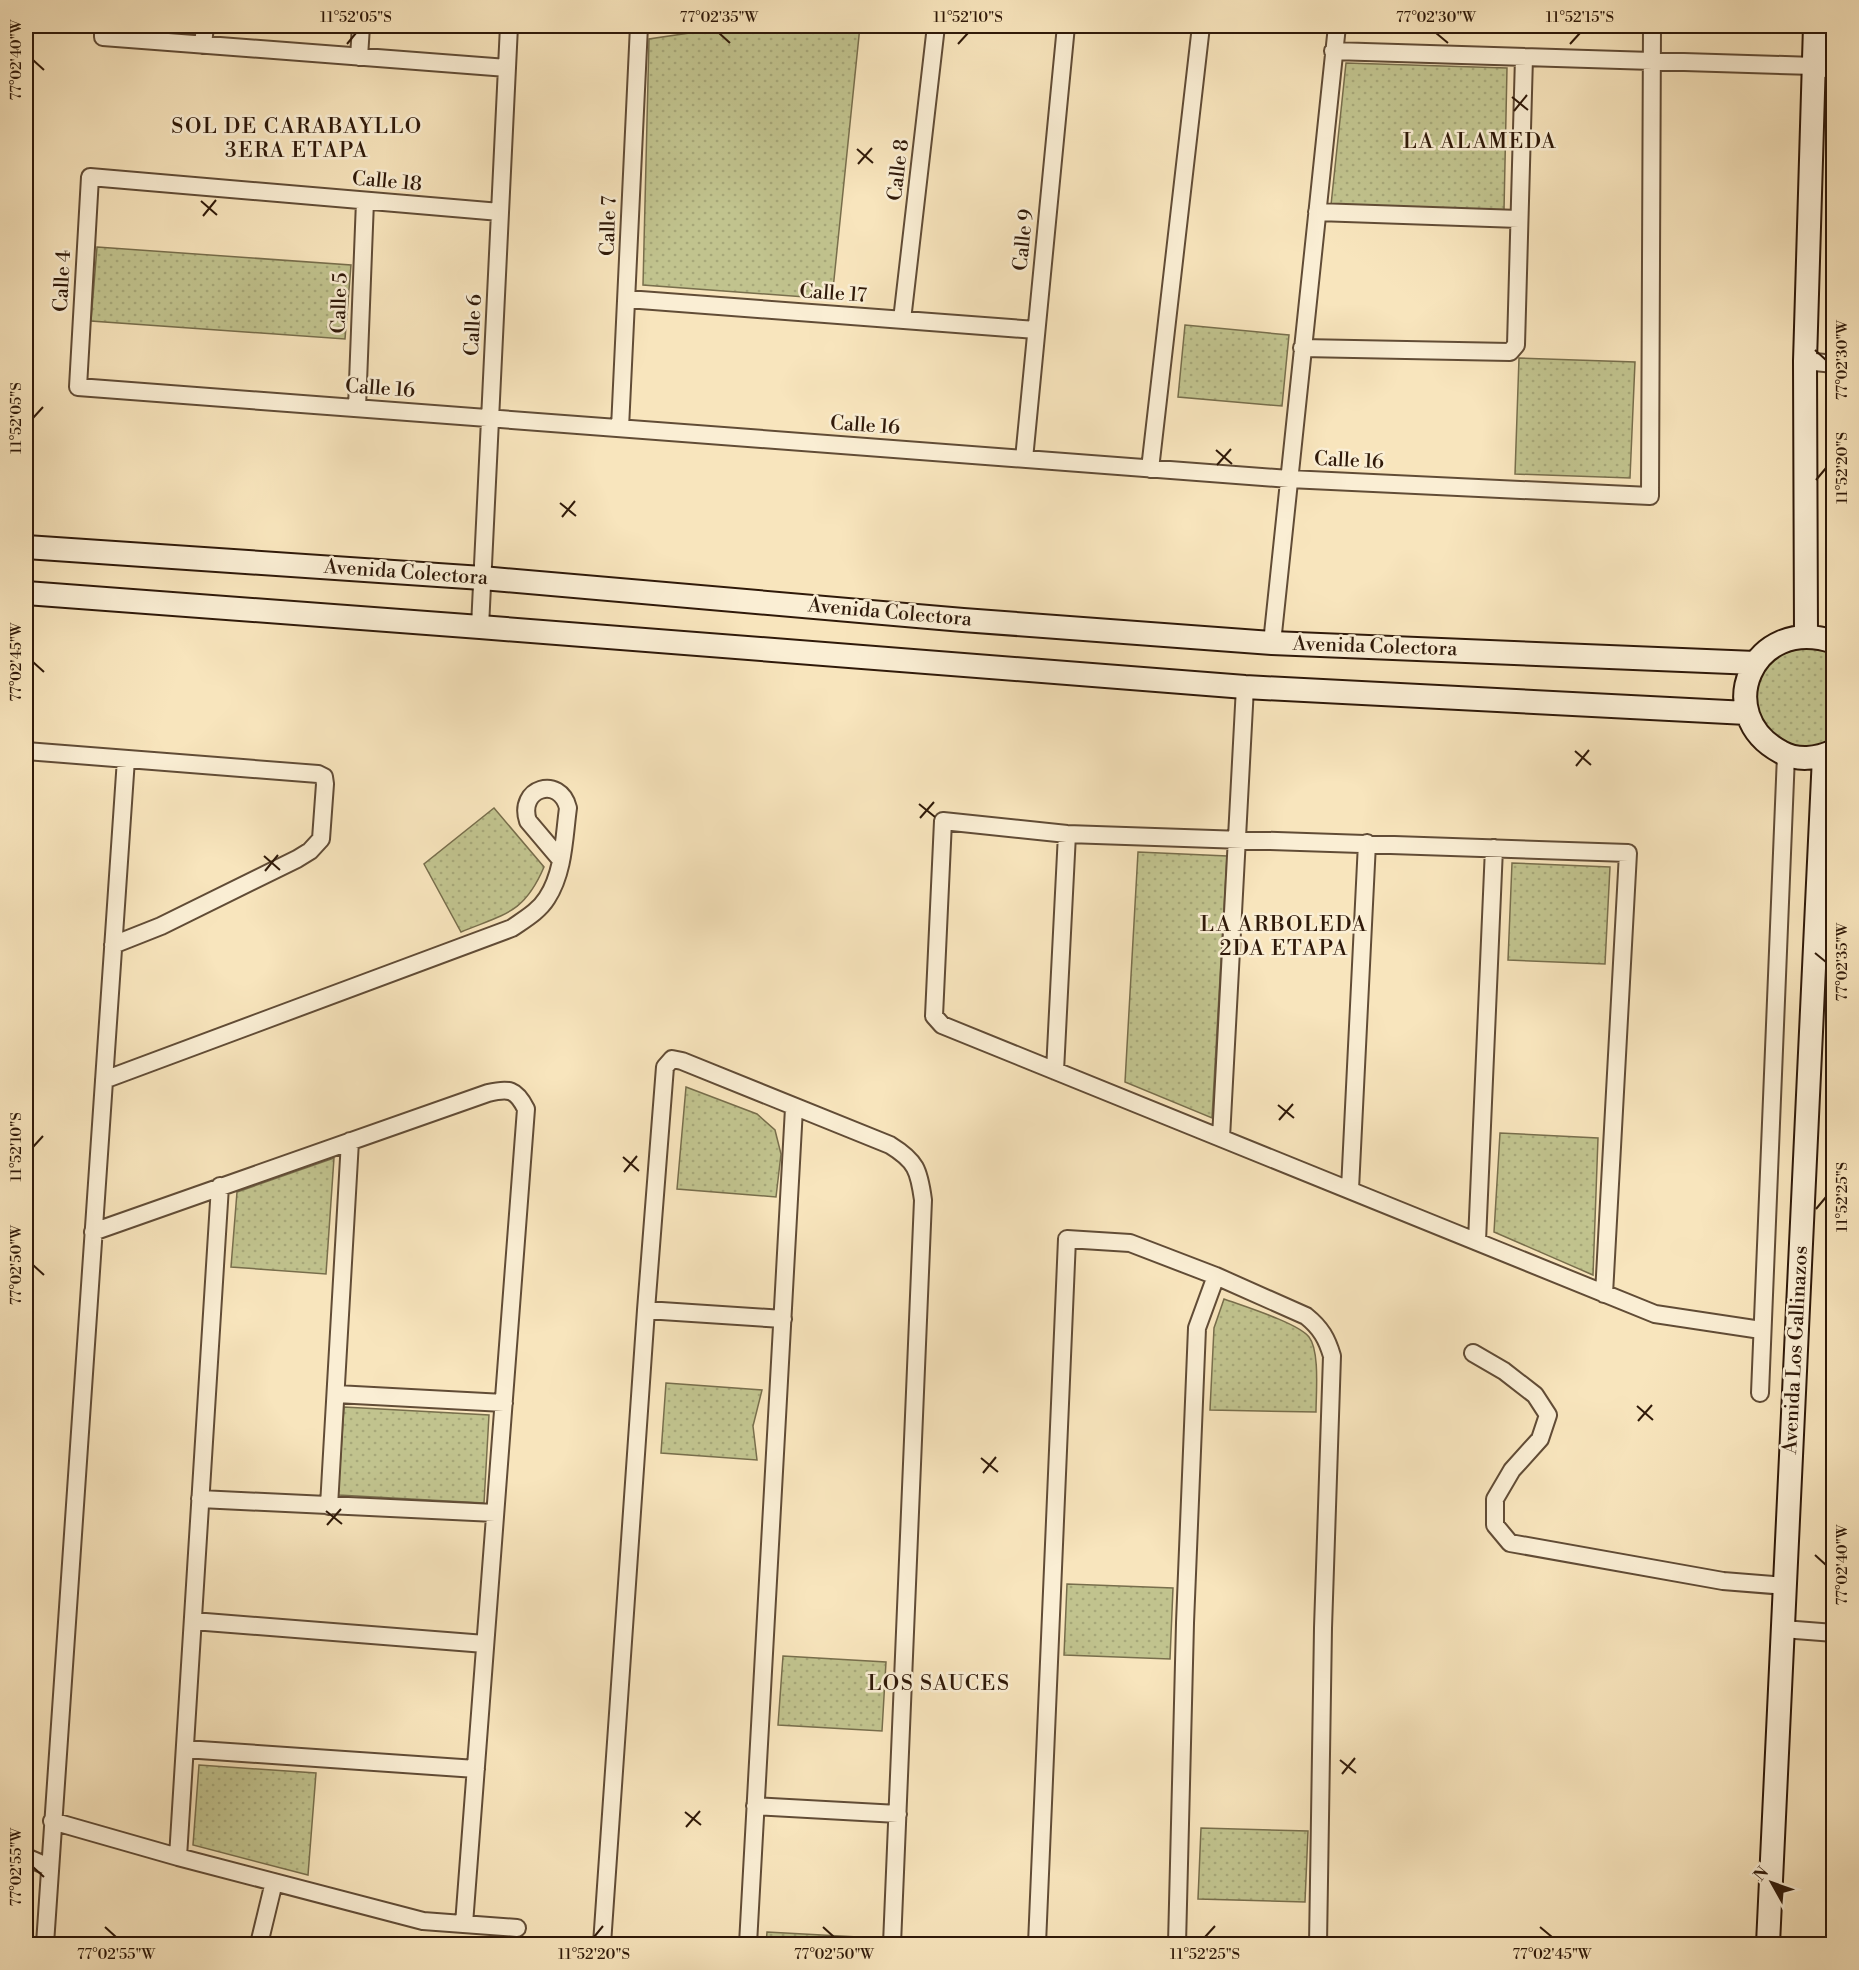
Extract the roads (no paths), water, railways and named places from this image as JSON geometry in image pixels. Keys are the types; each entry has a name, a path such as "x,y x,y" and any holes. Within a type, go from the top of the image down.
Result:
{"street":[{"path":"203,45 205,26"},
{"path":"359,57 361,26"},
{"name":"Calle 6","path":"480,627 509,26"},
{"name":"Calle 7","path":"620,428 642,26"},
{"name":"Calle 8","path":"902,320 936,26"},
{"name":"Calle 9","path":"1024,459 1066,26"},
{"path":"1150,469 1201,26"},
{"path":"1272,643 1337,26"},
{"path":"1651,61 1652,26"},
{"path":"1806,636 1805,361 1824,68 1815,26"},
{"path":"103,31 203,45 507,68"},
{"path":"1333,51 1824,68"},
{"path":"1302,348 1510,351 1516,345 1524,57"},
{"name":"Calle 16","path":"78,387 1289,479 1650,496 1651,61"},
{"name":"Calle 18","path":"90,177 500,212"},
{"name":"Calle 4","path":"78,387 90,177"},
{"name":"Calle 5","path":"357,408 365,201"},
{"path":"1317,212 1520,219"},
{"name":"Calle 17","path":"627,298 1036,330"},
{"path":"1805,361 1833,364"},
{"name":"Avenida Colectora","path":"26,547 482,578 951,619 1272,643 1755,663"},
{"path":"26,593 1245,687 1747,712"},
{"path":"1829,753 1805,758 1786,755 1770,746 1755,731 1747,712 1745,692 1755,663 1762,654 1777,643 1797,636 1817,636 1833,642"},
{"path":"1221,1138 1245,687"},
{"path":"26,751 318,774 324,777 321,839 310,851 161,926 113,945"},
{"name":"Avenida Los Gallinazos","path":"1768,1944 1829,753"},
{"name":"Avenida Los Gallinazos","path":"1760,1393 1786,755"},
{"path":"45,1944 126,759"},
{"path":"1604,1294 1628,853 1067,834 943,821 934,1016 942,1025 1350,1189 1604,1294 1655,1314 1761,1330"},
{"path":"1055,1071 1067,834"},
{"path":"1350,1189 1367,843"},
{"path":"1477,1241 1494,848"},
{"path":"104,1080 512,928 533,914 547,899 555,883 561,860"},
{"path":"602,1944 665,1067 672,1059 682,1061 890,1145 909,1157 920,1177 923,1200 892,1944"},
{"path":"93,1232 488,1093 502,1090 513,1092 521,1099 526,1109 464,1924"},
{"path":"748,1944 794,1108"},
{"path":"329,1506 350,1141"},
{"path":"178,1857 220,1186"},
{"path":"1037,1944 1067,1239 1130,1243 1216,1276 1306,1316 1319,1327 1328,1341 1332,1356 1323,1628 1318,1944"},
{"path":"1177,1944 1185,1623 1197,1328 1216,1276"},
{"path":"646,1310 783,1319"},
{"path":"1473,1353 1503,1371 1535,1395 1548,1415 1540,1439 1512,1470 1495,1499 1495,1525 1510,1543 1723,1581 1785,1586"},
{"path":"336,1394 504,1403"},
{"path":"200,1499 495,1513"},
{"path":"193,1621 485,1644"},
{"path":"1783,1629 1833,1633"},
{"path":"185,1749 476,1769"},
{"path":"755,1806 898,1814"},
{"path":"52,1821 178,1857 423,1921 517,1928"},
{"path":"26,1857 49,1867"},
{"path":"259,1944 274,1882"}],"district":[{"name":"SOL DE CARABAYLLO 3ERA ETAPA","path":"297,139"},
{"name":"LA ALAMEDA","path":"1480,142"},
{"name":"LA ARBOLEDA 2DA ETAPA","path":"1284,937"},
{"name":"LOS SAUCES","path":"939,1684"}]}
